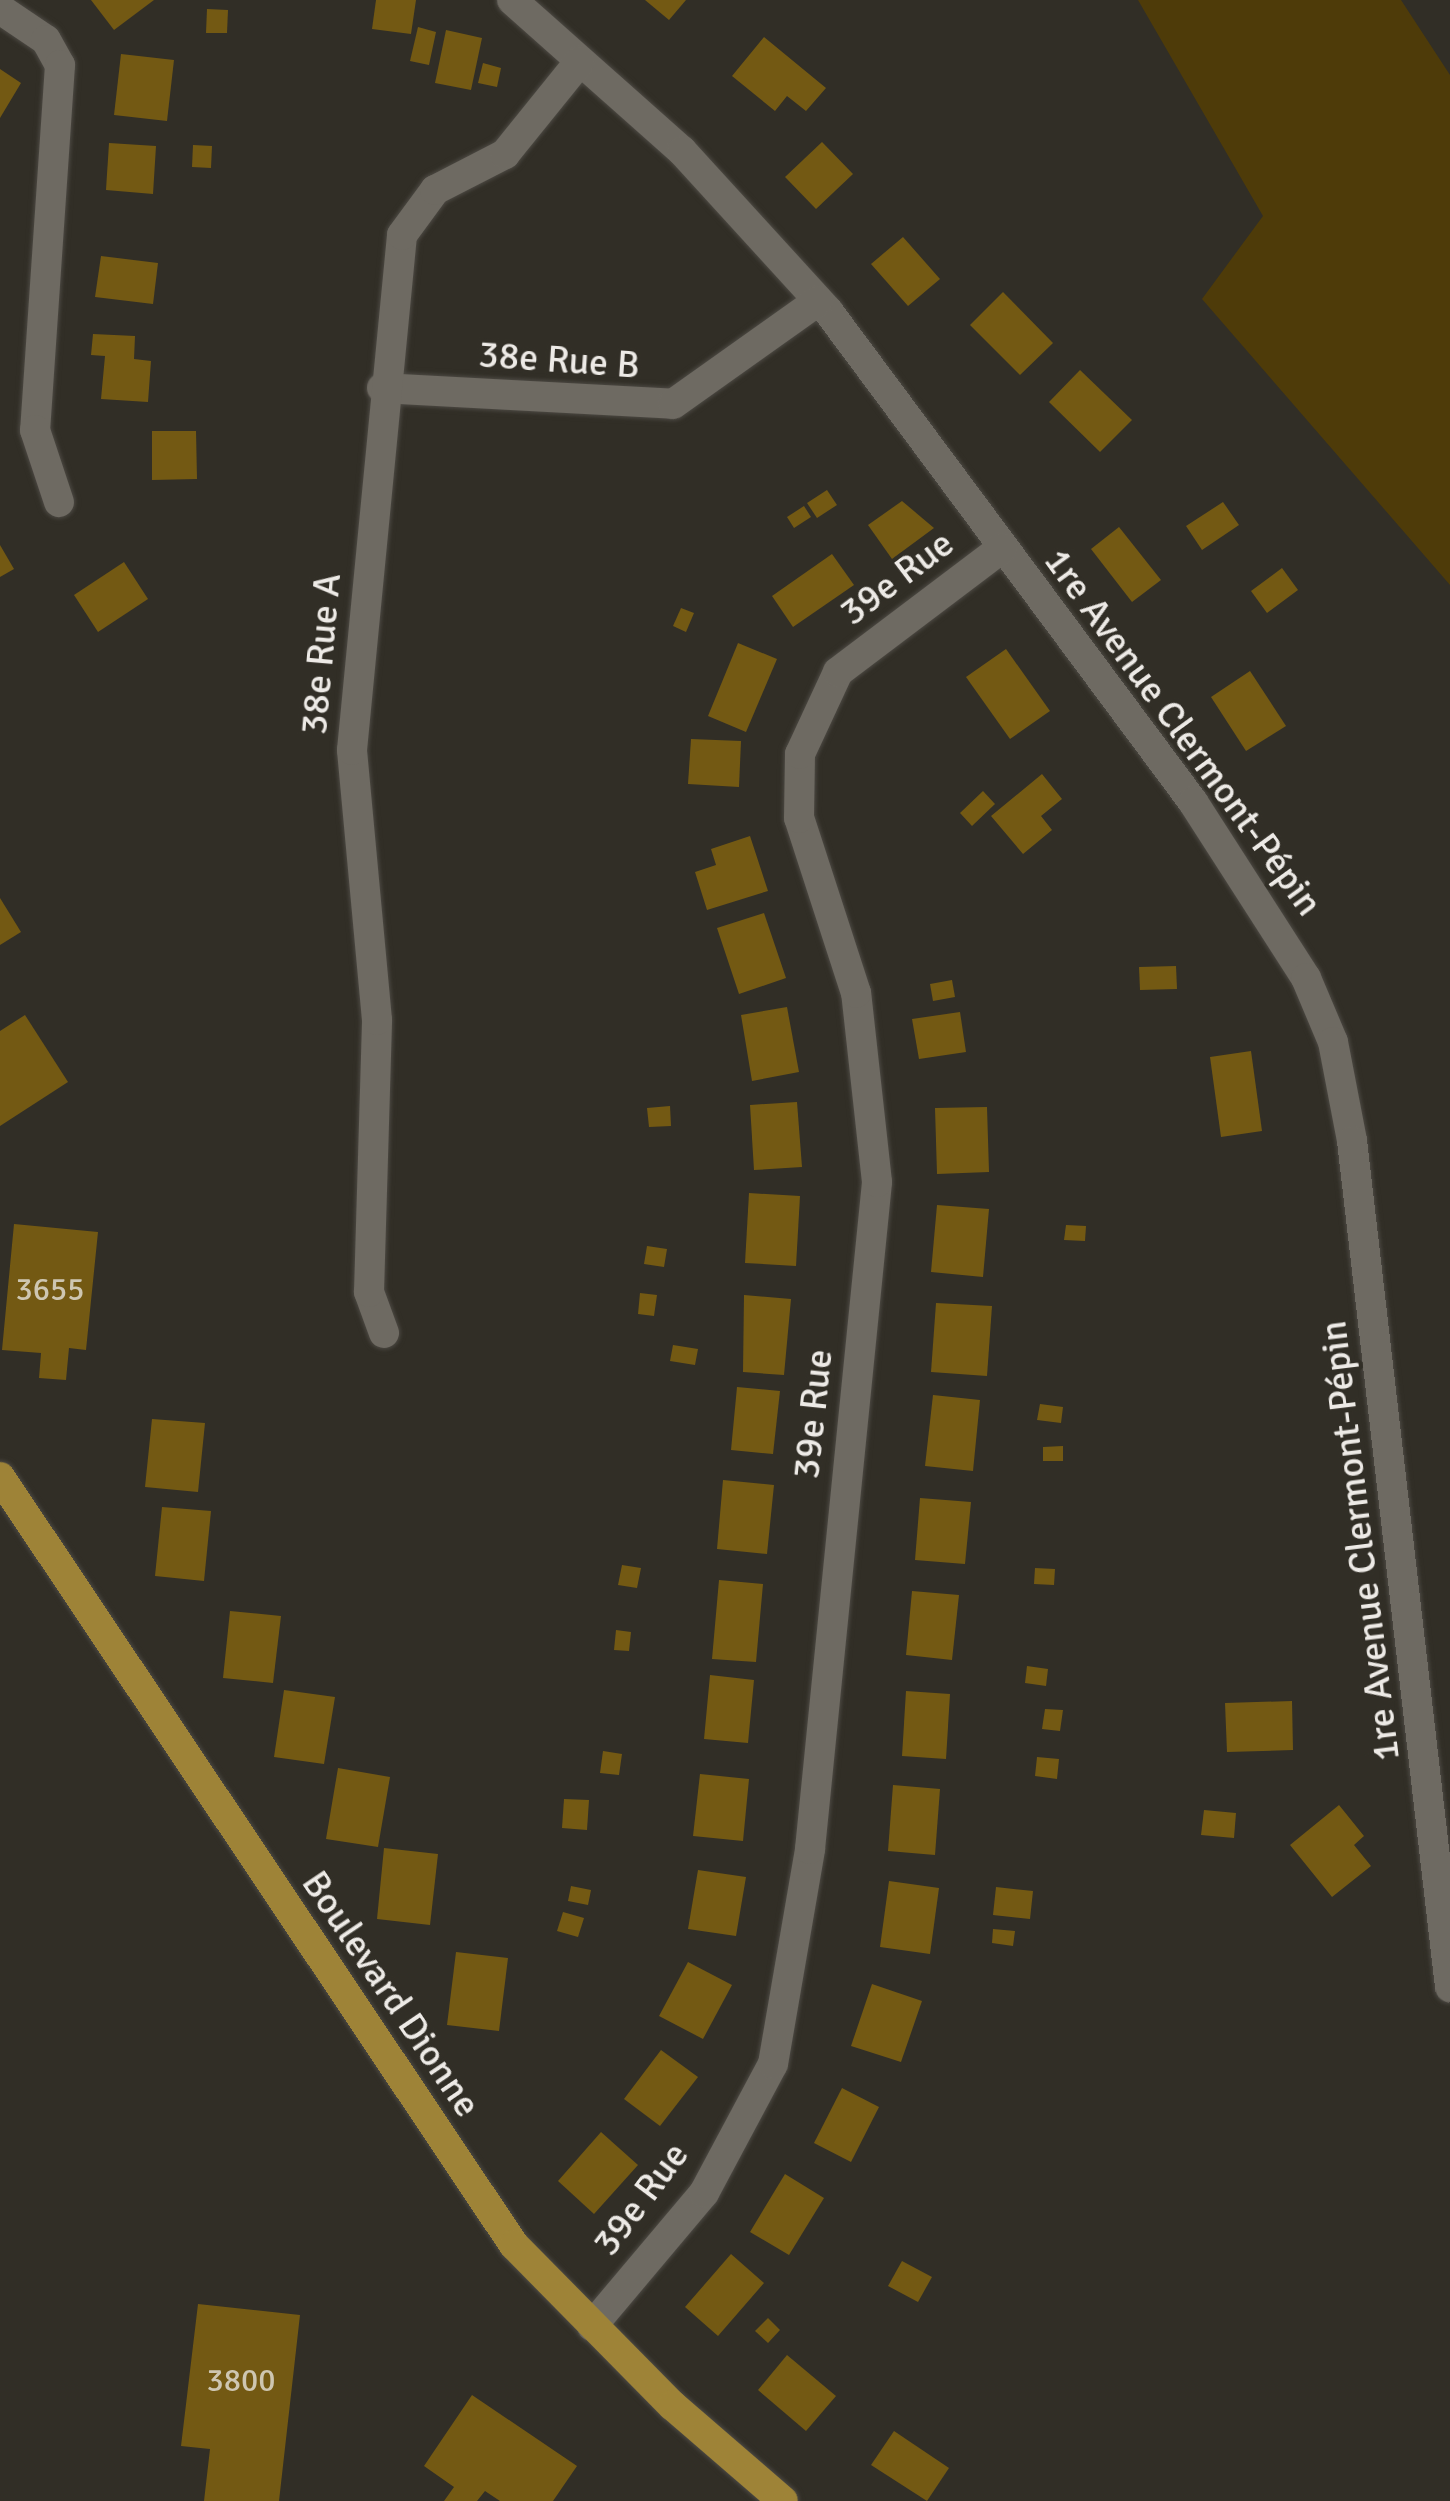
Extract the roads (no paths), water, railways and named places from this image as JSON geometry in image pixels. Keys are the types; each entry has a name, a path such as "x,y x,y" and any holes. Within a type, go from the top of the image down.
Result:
{"main road":[{"name":"Boulevard Dionne","path":"0,1477 504,2229 592,2326 783,2501"}],"street":[{"name":"1re Avenue Clermont-Pépin","path":"512,0 682,151 818,301 1270,914 1334,1042 1401,1514 1450,1987"},
{"path":"0,9 46,40 60,65 35,430 59,502"},
{"name":"38e Rue A","path":"384,1333 369,1292 377,1020 352,750 382,388 413,210 505,154 580,60"},
{"name":"38e Rue B","path":"382,388 672,404 818,301"},
{"name":"39e Rue","path":"592,2326 704,2193 773,2064 810,1849 876,1182 856,994 800,818 800,754 838,672 1002,548"}]}
